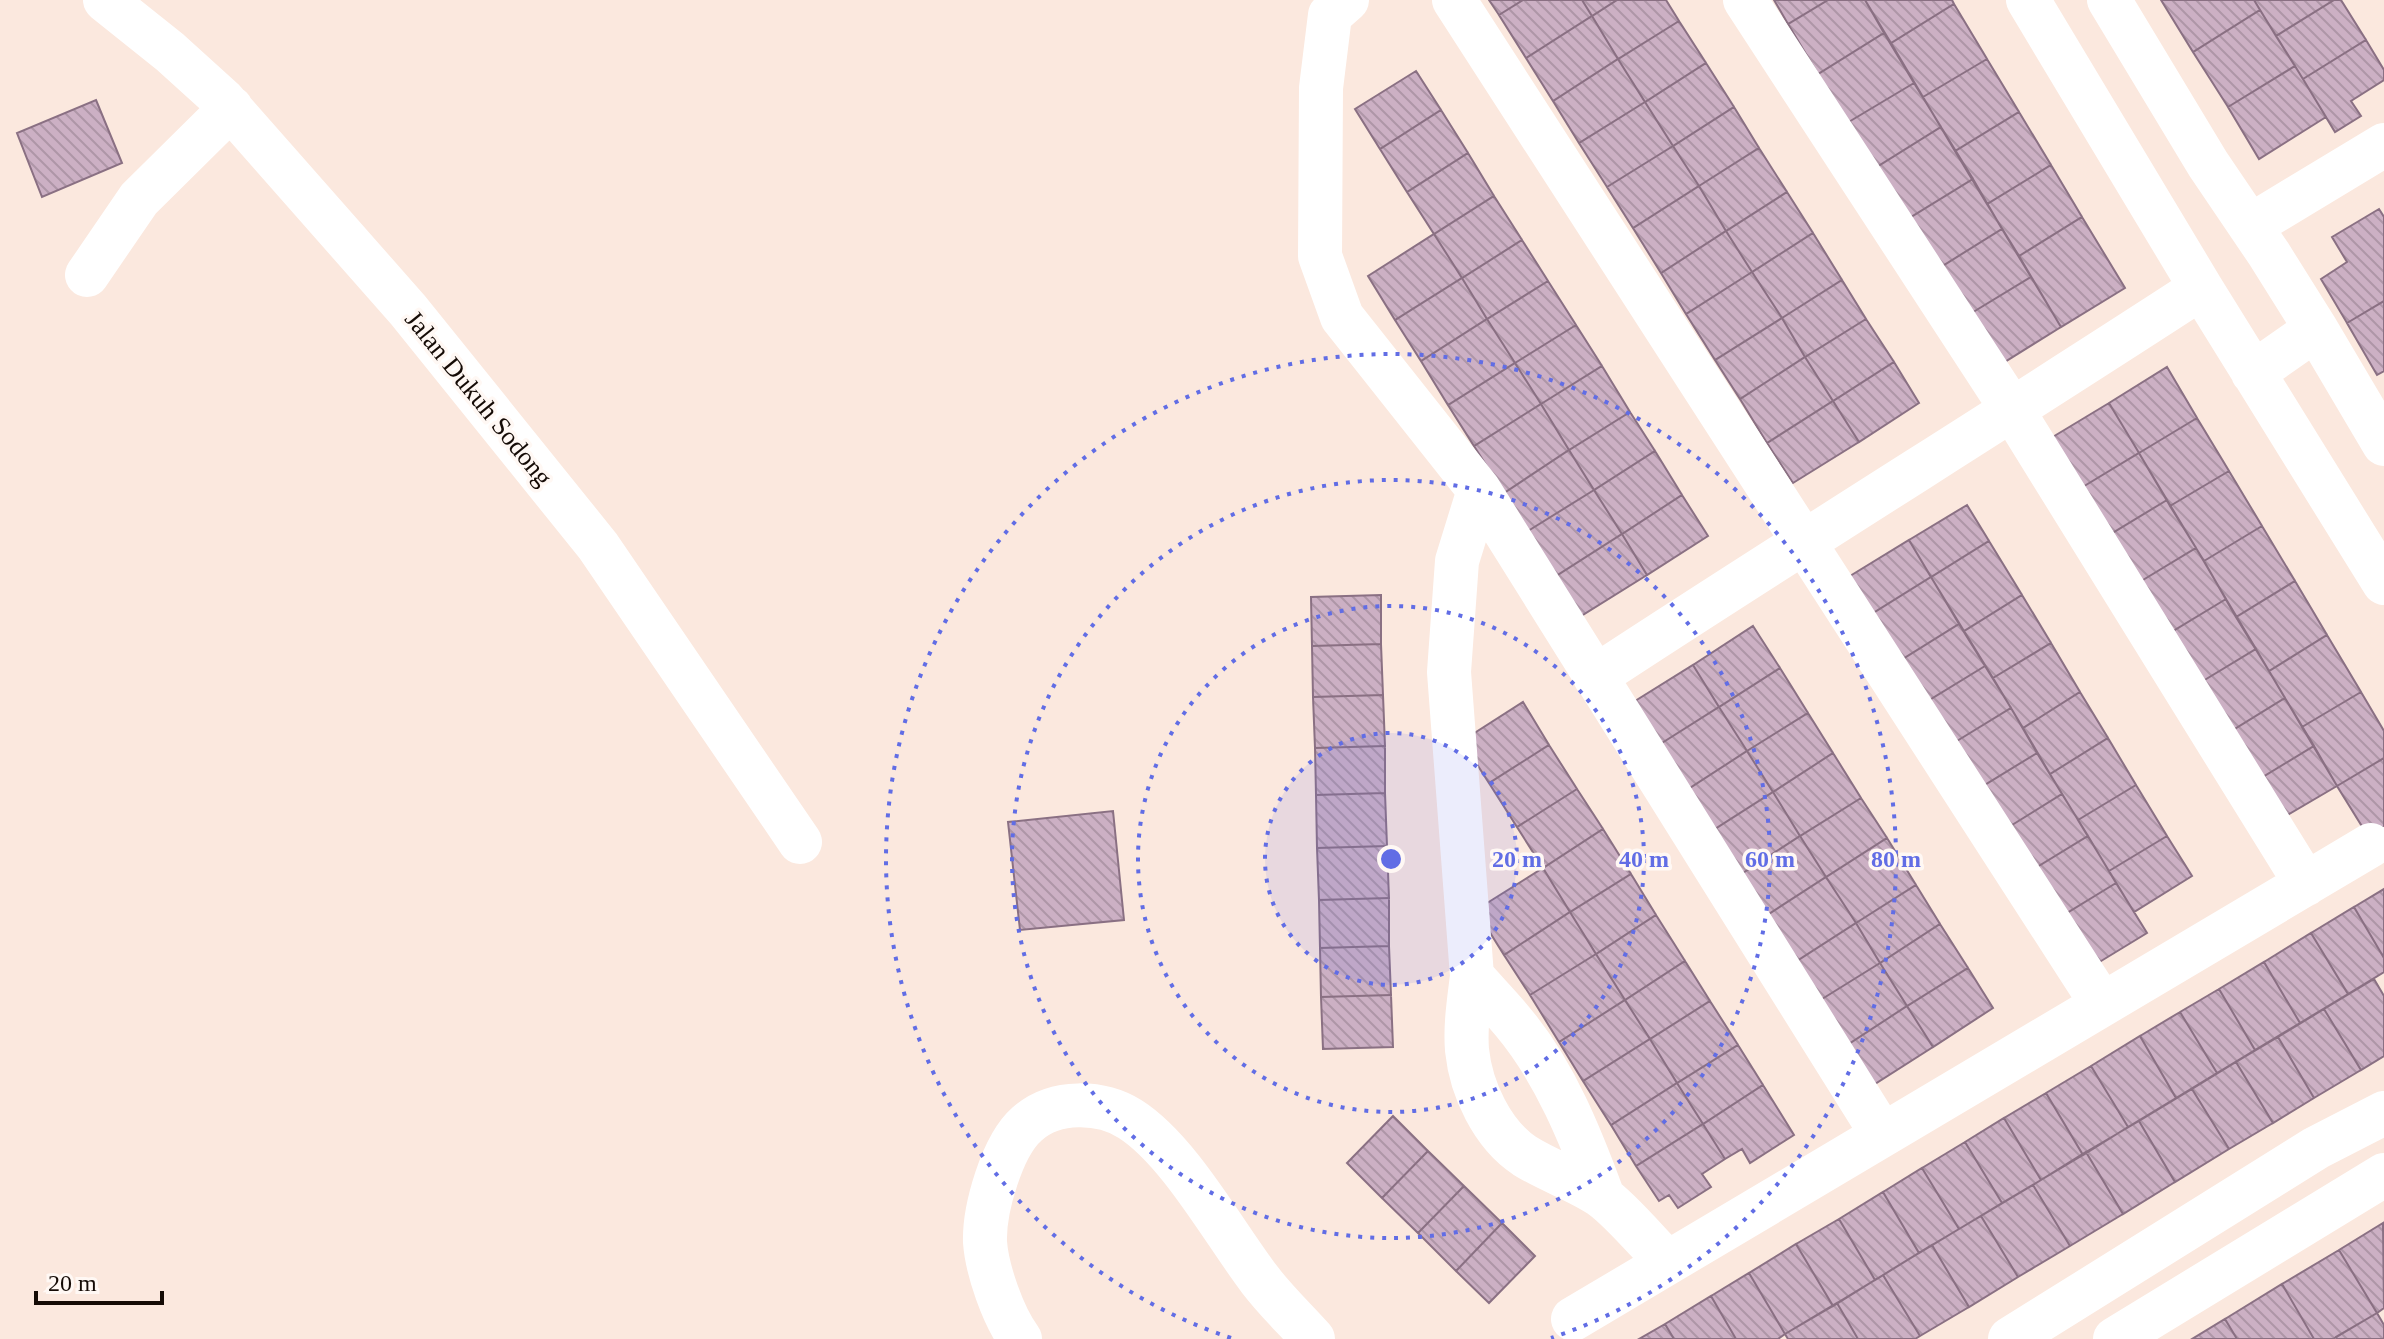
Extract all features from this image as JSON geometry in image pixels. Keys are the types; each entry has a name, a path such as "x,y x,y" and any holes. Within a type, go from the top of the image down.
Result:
{"street":[{"name":"Jalan Dukuh Sodong","path":"105,0 170,52 231,108 408,310 598,546 800,842"},
{"path":"1347,0 1330,15 1321,88 1320,256 1342,317 1479,490 1882,1134"},
{"path":"1454,0 2102,1004"},
{"path":"1745,0 2013,411 2306,884"},
{"path":"2028,0 2201,288 2384,583"},
{"path":"2109,0 2208,164 2316,329 2384,444"},
{"path":"87,275 139,199 231,108"},
{"path":"2250,226 2384,145"},
{"path":"2149,200 2208,164"},
{"path":"1595,677 2201,288"},
{"path":"2253,373 2316,329"},
{"path":"1479,490 1457,561 1449,672 1472,976 1467,1052 1490,1120 1500,1133 1523,1155 1603,1197 1667,1262"},
{"path":"1573,1319 2371,845"},
{"path":"1472,976 1514,1024 1542,1064 1582,1141 1603,1197"},
{"path":"1020,1339 1000,1296 985,1244 986,1216 992,1189 1014,1141 1028,1123 1051,1111 1081,1104 1105,1108 1130,1119 1163,1146 1262,1283 1313,1339"},
{"path":"2010,1339 2316,1148 2384,1113"},
{"path":"2115,1339 2384,1175"}],"building":[{"path":"1489,0 1523,0 1499,15"},
{"path":"1523,0 1582,0 1592,16 1526,58 1499,15"},
{"path":"1582,0 1617,0 1592,16"},
{"path":"1617,0 1666,0 1679,21 1618,59 1592,16"},
{"path":"1774,0 1828,0 1788,24"},
{"path":"1828,0 1865,0 1884,33 1818,74 1788,24"},
{"path":"1865,0 1952,0 1954,4 1891,43"},
{"path":"2161,0 2254,0 2260,10 2193,52"},
{"path":"2254,0 2334,0 2276,36"},
{"path":"2334,0 2341,0 2366,40 2303,79 2276,36"},
{"path":"1954,4 1987,59 1923,97 1891,43"},
{"path":"2260,10 2295,66 2228,107 2193,52"},
{"path":"1592,16 1618,59 1553,101 1526,58"},
{"path":"1679,21 1706,63 1645,102 1618,59"},
{"path":"1884,33 1914,83 1847,123 1818,74"},
{"path":"2366,40 2384,70 2384,80 2351,101 2361,116 2335,132 2303,79"},
{"path":"1618,59 1645,102 1579,143 1553,101"},
{"path":"1987,59 2019,112 1955,151 1923,97"},
{"path":"1706,63 1734,107 1673,146 1645,102"},
{"path":"2295,66 2326,117 2259,159 2228,107"},
{"path":"1416,71 1441,110 1380,149 1355,109"},
{"path":"1914,83 1941,127 1875,168 1847,123"},
{"path":"96,100 122,163 42,197 17,133"},
{"path":"1645,102 1673,146 1607,187 1579,143"},
{"path":"1734,107 1759,148 1699,186 1673,146"},
{"path":"1441,110 1468,153 1407,192 1380,149"},
{"path":"2019,112 2051,165 1987,204 1955,151"},
{"path":"1941,127 1973,179 1906,220 1875,168"},
{"path":"1673,146 1699,186 1633,228 1607,187"},
{"path":"1759,148 1787,192 1726,231 1699,186"},
{"path":"1468,153 1494,196 1434,234 1407,192"},
{"path":"2051,165 2082,217 2019,256 1987,204"},
{"path":"1973,179 2002,229 1936,270 1906,220"},
{"path":"1699,186 1726,231 1661,273 1633,228"},
{"path":"1787,192 1813,233 1752,272 1726,231"},
{"path":"1494,196 1522,240 1462,278 1434,234"},
{"path":"2379,209 2384,217 2384,301 2347,323 2321,279 2347,262 2332,237"},
{"path":"2082,217 2125,288 2061,327 2019,256"},
{"path":"2002,229 2031,277 1965,317 1936,270"},
{"path":"1726,231 1752,272 1686,314 1661,273"},
{"path":"1813,233 1842,280 1782,318 1752,272"},
{"path":"1434,234 1462,278 1395,320 1368,276"},
{"path":"1522,240 1548,281 1487,319 1462,278"},
{"path":"1752,272 1782,318 1715,360 1686,314"},
{"path":"2031,277 2061,327 1995,368 1965,317"},
{"path":"1462,278 1487,319 1421,361 1395,320"},
{"path":"1842,280 1866,319 1805,357 1782,318"},
{"path":"1548,281 1576,325 1515,363 1487,319"},
{"path":"2384,301 2384,371 2377,375 2347,323"},
{"path":"1782,318 1805,357 1740,399 1715,360"},
{"path":"1487,319 1515,363 1448,405 1421,361"},
{"path":"1866,319 1894,362 1833,401 1805,357"},
{"path":"1576,325 1602,366 1541,404 1515,363"},
{"path":"1805,357 1833,401 1767,443 1740,399"},
{"path":"1894,362 1919,403 1859,442 1833,401"},
{"path":"1515,363 1541,404 1474,446 1448,405"},
{"path":"1602,366 1630,412 1569,450 1541,404"},
{"path":"2167,367 2197,418 2139,453 2109,403"},
{"path":"1833,401 1859,442 1793,483 1767,443"},
{"path":"2109,403 2139,453 2081,488 2051,438"},
{"path":"1541,404 1569,450 1504,493 1474,446"},
{"path":"1630,412 1655,451 1594,490 1569,450"},
{"path":"2197,418 2229,471 2170,506 2139,453"},
{"path":"1569,450 1594,490 1528,531 1504,493"},
{"path":"1655,451 1682,495 1622,534 1594,490"},
{"path":"2139,453 2167,500 2109,535 2081,488"},
{"path":"2229,471 2262,526 2204,561 2170,506"},
{"path":"1594,490 1622,534 1556,576 1528,531"},
{"path":"1682,495 1708,536 1647,575 1622,534"},
{"path":"2167,500 2196,548 2138,583 2109,535"},
{"path":"1967,505 1989,541 1931,577 1909,540"},
{"path":"2262,526 2295,581 2236,617 2204,561"},
{"path":"1622,534 1647,575 1581,616 1556,576"},
{"path":"1909,540 1931,577 1873,613 1850,576"},
{"path":"1989,541 2022,595 1964,631 1931,577"},
{"path":"2196,548 2226,599 2168,634 2138,583"},
{"path":"1931,577 1959,624 1901,660 1873,613"},
{"path":"2295,581 2327,635 2269,671 2236,617"},
{"path":"1381,595 1381,644 1312,646 1311,597"},
{"path":"2022,595 2051,643 1993,678 1964,631"},
{"path":"2226,599 2256,649 2198,684 2168,634"},
{"path":"1959,624 1985,666 1926,702 1901,660"},
{"path":"1753,626 1780,668 1719,707 1693,665"},
{"path":"2327,635 2361,692 2302,727 2269,671"},
{"path":"2051,643 2080,692 2023,728 1993,678"},
{"path":"1381,644 1383,695 1313,697 1312,646"},
{"path":"2256,649 2285,698 2228,733 2198,684"},
{"path":"1693,665 1719,707 1654,748 1627,706"},
{"path":"1985,666 2011,708 1952,744 1926,702"},
{"path":"1780,668 1808,713 1747,751 1719,707"},
{"path":"2080,692 2108,738 2050,774 2023,728"},
{"path":"2361,692 2384,731 2384,758 2337,786 2302,727"},
{"path":"1383,695 1385,746 1315,748 1313,697"},
{"path":"2285,698 2314,746 2256,781 2228,733"},
{"path":"1523,702 1549,745 1489,783 1462,741"},
{"path":"1719,707 1747,751 1682,793 1654,748"},
{"path":"2011,708 2037,753 1978,789 1952,744"},
{"path":"1808,713 1833,753 1773,792 1747,751"},
{"path":"2108,738 2136,785 2078,820 2050,774"},
{"path":"1549,745 1577,789 1517,827 1489,783"},
{"path":"1385,746 1385,793 1316,795 1315,748"},
{"path":"2314,746 2337,786 2279,820 2256,781"},
{"path":"1747,751 1773,792 1707,834 1682,793"},
{"path":"1833,753 1861,798 1800,836 1773,792"},
{"path":"2037,753 2062,794 2004,830 1978,789"},
{"path":"2384,758 2384,826 2368,836 2337,786"},
{"path":"2136,785 2167,836 2109,871 2078,820"},
{"path":"1577,789 1603,829 1543,868 1517,827"},
{"path":"1773,792 1800,836 1735,878 1707,834"},
{"path":"1385,793 1387,846 1317,848 1316,795"},
{"path":"2062,794 2088,836 2029,872 2004,830"},
{"path":"1861,798 1887,838 1826,877 1800,836"},
{"path":"1113,811 1124,920 1020,930 1008,822"},
{"path":"1603,829 1631,874 1570,912 1543,868"},
{"path":"1800,836 1826,877 1761,919 1735,878"},
{"path":"2088,836 2116,883 2057,919 2029,872"},
{"path":"2167,836 2192,876 2134,912 2109,871"},
{"path":"1887,838 1916,885 1856,923 1826,877"},
{"path":"1387,846 1389,898 1319,900 1317,848"},
{"path":"1543,868 1570,912 1504,955 1476,910"},
{"path":"1631,874 1656,915 1596,954 1570,912"},
{"path":"1826,877 1856,923 1789,966 1761,919"},
{"path":"2116,883 2147,933 2088,969 2057,919"},
{"path":"1916,885 1940,924 1880,963 1856,923"},
{"path":"2384,889 2384,958 2354,907"},
{"path":"1389,898 1389,946 1320,948 1319,900"},
{"path":"2354,907 2384,958 2384,972 2348,994 2311,933"},
{"path":"1570,912 1596,954 1530,995 1504,955"},
{"path":"1656,915 1685,961 1625,1000 1596,954"},
{"path":"1856,923 1880,963 1814,1004 1789,966"},
{"path":"1940,924 1968,968 1907,1006 1880,963"},
{"path":"2311,933 2348,994 2300,1023 2264,962"},
{"path":"1389,946 1391,995 1321,997 1320,948"},
{"path":"1596,954 1625,1000 1559,1042 1530,995"},
{"path":"1685,961 1710,1001 1650,1039 1625,1000"},
{"path":"2264,962 2300,1023 2255,1050 2219,989"},
{"path":"1880,963 1907,1006 1841,1049 1814,1004"},
{"path":"1968,968 1993,1008 1933,1047 1907,1006"},
{"path":"2374,979 2384,996 2384,1056 2361,1070 2324,1009"},
{"path":"2219,989 2255,1050 2217,1073 2180,1012"},
{"path":"1391,995 1393,1047 1323,1049 1321,997"},
{"path":"1625,1000 1650,1039 1583,1081 1559,1042"},
{"path":"1710,1001 1738,1045 1677,1083 1650,1039"},
{"path":"1907,1006 1933,1047 1867,1089 1841,1049"},
{"path":"2324,1009 2361,1070 2314,1098 2278,1037"},
{"path":"2180,1012 2217,1073 2176,1098 2140,1036"},
{"path":"2140,1036 2176,1098 2128,1127 2091,1066"},
{"path":"2278,1037 2314,1098 2273,1123 2236,1062"},
{"path":"1650,1039 1677,1083 1611,1125 1583,1081"},
{"path":"1738,1045 1763,1085 1703,1124 1677,1083"},
{"path":"2236,1062 2273,1123 2229,1149 2192,1089"},
{"path":"2091,1066 2128,1127 2083,1155 2046,1093"},
{"path":"1677,1083 1703,1124 1636,1166 1611,1125"},
{"path":"1763,1085 1794,1135 1750,1163 1742,1149 1725,1159 1703,1124"},
{"path":"2192,1089 2229,1149 2175,1182 2139,1121"},
{"path":"2046,1093 2083,1155 2041,1180 2004,1118"},
{"path":"1393,1116 1428,1151 1382,1198 1347,1163"},
{"path":"2004,1118 2041,1180 2002,1203 1965,1142"},
{"path":"2139,1121 2175,1182 2123,1214 2086,1152"},
{"path":"1703,1124 1725,1159 1702,1174 1711,1187 1678,1208 1669,1195 1659,1201 1636,1166"},
{"path":"1965,1142 2002,1203 1959,1229 1922,1168"},
{"path":"1428,1151 1464,1186 1418,1233 1382,1198"},
{"path":"2086,1152 2123,1214 2070,1246 2033,1185"},
{"path":"1922,1168 1959,1229 1919,1253 1883,1192"},
{"path":"2033,1185 2070,1246 2018,1277 1981,1216"},
{"path":"1464,1186 1502,1223 1456,1271 1418,1233"},
{"path":"1883,1192 1919,1253 1875,1280 1839,1219"},
{"path":"1981,1216 2018,1277 1969,1307 1932,1245"},
{"path":"1839,1219 1875,1280 1833,1306 1796,1244"},
{"path":"1502,1223 1535,1256 1489,1303 1456,1271"},
{"path":"2383,1223 2384,1308 2377,1313 2339,1250"},
{"path":"1796,1244 1833,1306 1785,1334 1749,1273"},
{"path":"1932,1245 1969,1307 1920,1336 1883,1275"},
{"path":"2339,1250 2377,1313 2333,1339 2314,1339 2282,1284"},
{"path":"1749,1273 1785,1334 1778,1339 1736,1339 1711,1296"},
{"path":"1883,1275 1920,1336 1915,1339 1858,1339 1837,1303"},
{"path":"2282,1284 2314,1339 2237,1339 2225,1319"},
{"path":"1711,1296 1736,1339 1674,1339 1665,1324"},
{"path":"1837,1303 1858,1339 1788,1339 1785,1334"},
{"path":"2377,1313 2384,1325 2384,1339 2337,1339 2336,1337"},
{"path":"2225,1319 2237,1339 2192,1339"},
{"path":"1665,1324 1674,1339 1639,1339"}]}
